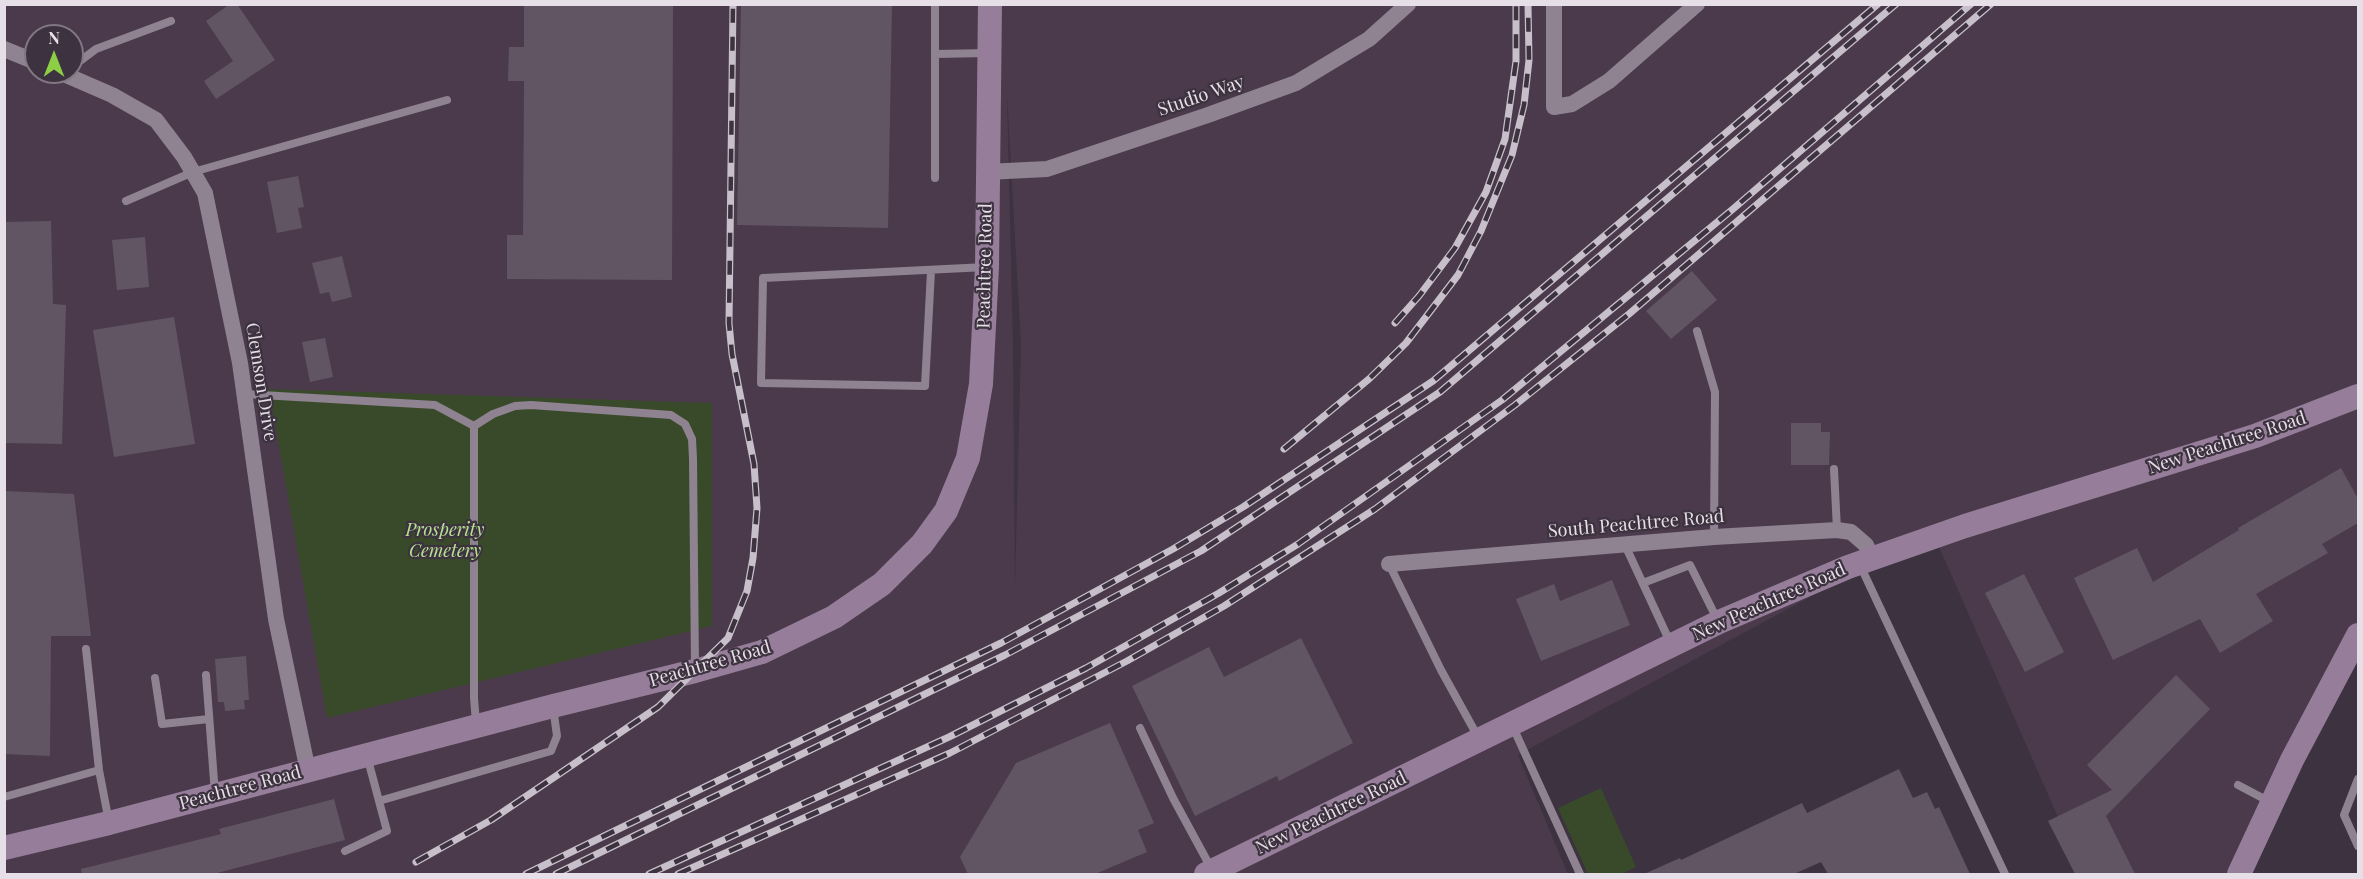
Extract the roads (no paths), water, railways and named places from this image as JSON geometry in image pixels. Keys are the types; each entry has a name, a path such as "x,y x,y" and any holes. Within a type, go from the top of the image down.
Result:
{"street":[{"name":"Peachtree Road","path":"4,848 110,823 762,652 834,617 882,584 922,544 946,511 968,458 981,384 987,267 986,172 990,4"},
{"name":"Studio Way","path":"986,172 1047,169 1296,83 1369,39 1408,4"},
{"path":"1554,4 1554,107 1572,104 1609,81 1697,4"},
{"path":"4,49 24,57"},
{"name":"Clemson Drive","path":"84,81 156,120 205,193 240,363 276,619 308,771"},
{"name":"New Peachtree Road","path":"1209,873 1719,622 1865,560 1965,526 2255,436 2358,396"},
{"name":"South Peachtree Road","path":"1389,564 1714,537 1837,530 1851,532 1866,545 1865,560"},
{"path":"2239,874 2321,704 2358,635"}],"lane":[{"path":"935,4 935,178"},
{"path":"84,58 96,49 171,21"},
{"path":"935,54 989,53"},
{"path":"126,201 193,172 447,100"},
{"path":"931,271 925,386 761,383 763,278 987,267"},
{"path":"1697,331 1715,392 1714,537"},
{"path":"244,394 435,405 474,426"},
{"path":"474,426 493,414 515,406 531,405 671,415 685,424 692,439 693,459 695,671"},
{"path":"474,426 474,698 477,726"},
{"path":"1834,469 1837,530"},
{"path":"1625,544 1672,646"},
{"path":"1865,560 2005,874"},
{"path":"1389,564 1441,670 1480,741"},
{"path":"1643,583 1690,565 1719,622"},
{"path":"86,649 99,770 110,823"},
{"path":"206,675 215,795"},
{"path":"155,678 162,724 209,719"},
{"path":"379,801 551,751 557,736 553,706"},
{"path":"1512,724 1580,874"},
{"path":"1140,728 1209,873"},
{"path":"345,851 387,831 367,755"},
{"path":"4,797 99,770"},
{"path":"2358,779 2344,814 2358,846"},
{"path":"2238,785 2272,803"}],"railway":[{"path":"416,862 491,820 658,707 728,638 747,591 753,558 757,508 754,464 732,354 729,323 733,4"},
{"path":"1395,323 1419,296 1455,248 1486,192 1505,139 1516,61 1516,4"},
{"path":"1284,449 1369,379 1406,343 1458,275 1481,231 1512,155 1524,105 1529,60 1528,4"},
{"path":"526,874 1001,643 1173,549 1243,507 1433,381 1878,4"},
{"path":"556,874 1005,655 1201,551 1440,392 1896,4"},
{"path":"649,874 949,737 1086,668 1219,593 1298,544 1502,400 1733,209 1971,4"},
{"path":"678,874 950,753 1127,661 1224,606 1375,509 1515,405 1629,314 1991,4"}],"park label":[{"name":"Prosperity Cemetery","path":"445,540"}]}
